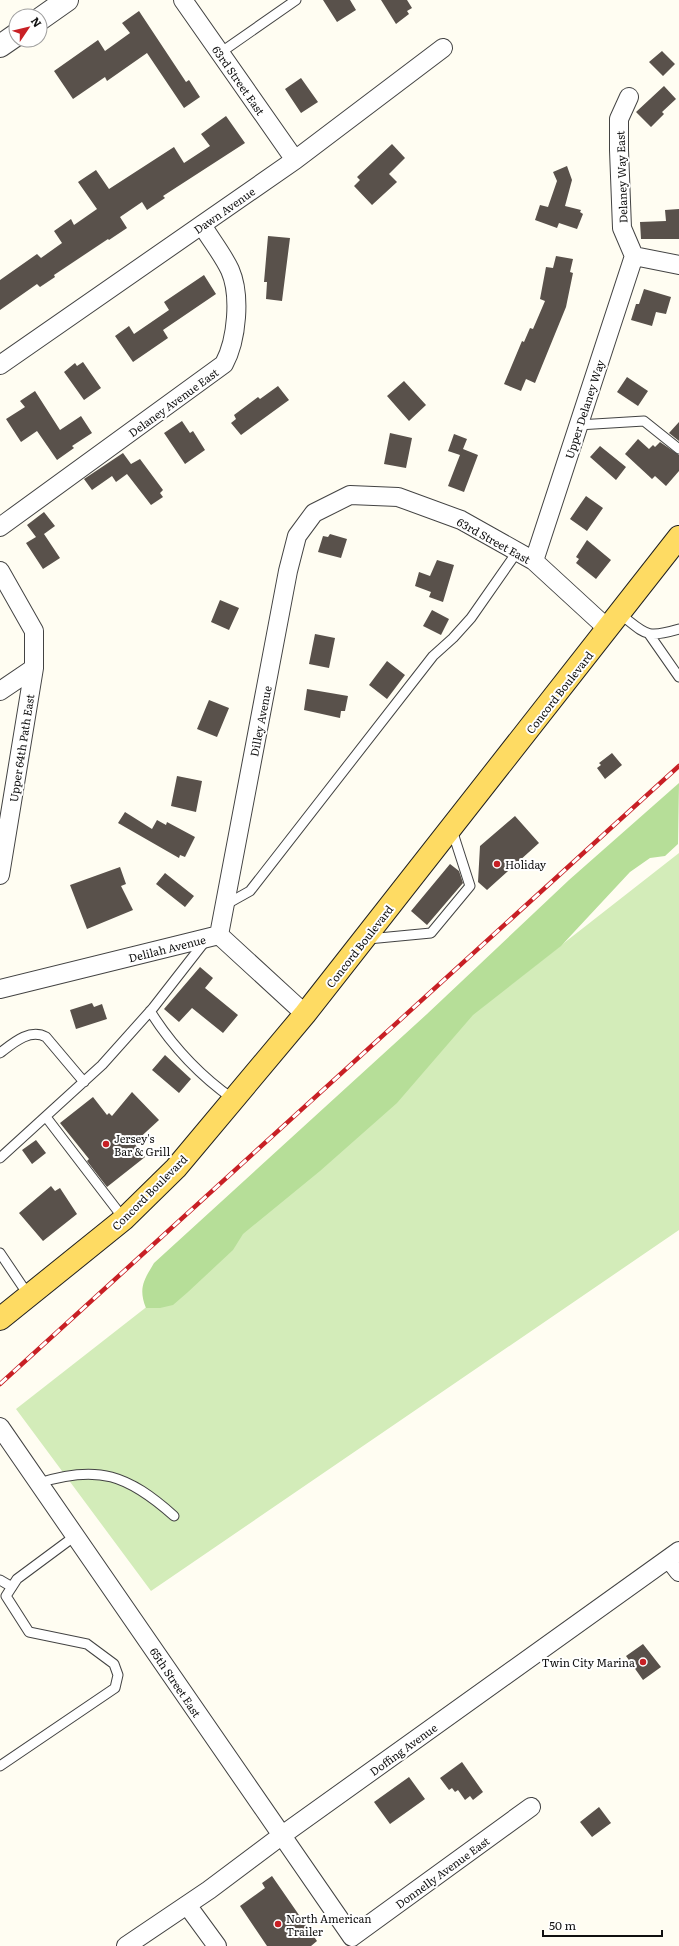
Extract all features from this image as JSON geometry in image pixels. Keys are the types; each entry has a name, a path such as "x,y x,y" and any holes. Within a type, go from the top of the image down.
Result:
{"main road":[{"name":"Concord Boulevard","path":"0,1319 124,1219 176,1168 306,1014 679,537"}],"street":[{"path":"48,13 67,0"},
{"name":"63rd Street East","path":"183,0 295,160"},
{"name":"Dawn Avenue","path":"0,365 295,160 443,48"},
{"name":"Delaney Way East","path":"629,97 619,119 619,150 622,228 634,256"},
{"name":"Delaney Avenue East","path":"0,527 224,364 230,353 234,338 234,285 229,270 202,225"},
{"path":"634,256 679,265"},
{"name":"Upper Delaney Way","path":"534,561 634,256"},
{"name":"63rd Street East","path":"314,513 350,495 398,497 461,520 534,561 614,621"},
{"name":"Dilley Avenue","path":"214,936 224,906 288,571 297,536 314,513"},
{"name":"Upper 64th Path East","path":"0,571 34,631 34,668 0,875"},
{"path":"0,691 34,668"},
{"name":"Delilah Avenue","path":"0,989 214,936 306,1014"},
{"name":"65th Street East","path":"0,1427 352,1937"},
{"name":"Doffing Avenue","path":"126,1946 187,1905 282,1836 676,1561"},
{"name":"Donnelly Avenue East","path":"352,1937 531,1807"},
{"path":"187,1905 216,1946"}],"lane":[{"path":"220,53 296,0"},
{"path":"578,425 644,421 679,449"},
{"path":"224,906 250,891 433,656 453,638 471,618 516,552"},
{"path":"614,621 653,636 679,629"},
{"path":"649,634 679,677"},
{"path":"364,939 431,933 470,886 452,828"},
{"path":"0,1158 102,1065 214,936"},
{"path":"150,1011 164,1033 179,1051 207,1080 234,1100"},
{"path":"0,1053 18,1040 34,1034 40,1034 46,1037 84,1082"},
{"path":"46,1117 124,1219"},
{"path":"0,1253 29,1296"},
{"path":"39,1483 62,1476 79,1473 98,1474 120,1480 140,1489 155,1499 174,1516"},
{"path":"0,1766 114,1688 118,1675 114,1664 88,1644 29,1632 6,1596 17,1579 75,1536"},
{"path":"0,1580 12,1587"}],"green space":[{"path":"679,783 678,844 665,856 650,858 630,872 561,946 473,1015 397,1103 320,1171 243,1234 233,1250 188,1292 173,1305 160,1308 146,1308 142,1295 142,1289 147,1274 154,1263 427,1014 569,880"},
{"path":"679,853 679,1230 151,1591 16,1409 181,1280 473,1014"}],"building":[{"path":"323,0 350,0 356,10 337,22"},
{"path":"381,0 407,0 412,8 407,11 409,14 396,24"},
{"path":"139,11 186,82 189,80 200,97 184,108 147,53 107,81 105,77 73,99 54,71 98,40 105,51 130,33 122,23"},
{"path":"662,51 675,64 663,76 649,62"},
{"path":"301,78 318,102 301,113 285,89"},
{"path":"664,86 676,99 662,112 664,114 651,127 636,112"},
{"path":"226,116 245,143 163,196 165,198 147,210 142,202 120,217 127,228 54,275 55,277 40,287 37,284 0,310 0,280 37,254 41,258 62,243 54,231 71,219 74,225 97,209 78,182 96,170 109,189 174,147 184,163 210,146 201,134"},
{"path":"392,144 405,158 389,174 397,182 372,205 354,186 360,180 357,177"},
{"path":"567,166 572,180 565,206 581,210 580,212 583,214 577,229 559,223 557,228 535,220 540,205 548,207 557,181 553,172"},
{"path":"679,209 679,239 641,239 640,222 666,221 665,210"},
{"path":"268,236 290,238 282,301 266,299 267,282 264,282"},
{"path":"556,256 573,259 570,272 573,273 566,307 535,383 526,379 521,391 504,384 522,341 524,342 530,328 533,329 545,301 540,299 546,267 553,268"},
{"path":"204,275 216,294 163,330 168,338 133,362 115,336 129,326 134,334 169,310 164,302"},
{"path":"644,289 671,297 666,314 656,312 652,326 631,320 636,304 639,304"},
{"path":"83,362 101,388 84,400 64,372 75,363 77,366"},
{"path":"627,377 648,391 638,406 617,392"},
{"path":"404,381 426,405 409,421 387,396"},
{"path":"278,386 289,400 241,435 231,423 236,419 234,415 258,397 260,399"},
{"path":"35,391 60,430 81,416 92,433 72,446 74,448 57,460 37,431 21,442 6,419 25,407 20,401"},
{"path":"182,421 190,433 193,431 205,450 185,464 164,433"},
{"path":"679,422 679,441 669,433"},
{"path":"390,433 412,438 406,468 384,464"},
{"path":"454,434 467,439 463,449 478,455 464,492 448,486 460,455 448,451"},
{"path":"638,439 649,449 653,445 655,447 660,442 679,455 679,471 666,486 655,476 652,479 625,454"},
{"path":"600,446 626,467 616,480 590,457"},
{"path":"123,453 131,464 140,459 163,490 160,493 163,497 151,505 127,474 116,482 112,476 92,490 84,479"},
{"path":"586,496 603,508 587,531 570,519"},
{"path":"44,512 55,526 44,534 60,558 43,569 26,543 36,537 27,525"},
{"path":"330,534 347,539 341,558 318,552 323,536 328,537"},
{"path":"587,540 611,560 596,579 576,563 579,559 576,557"},
{"path":"437,560 454,565 443,602 429,597 431,592 415,586 419,572 430,576"},
{"path":"220,600 239,608 229,630 211,622"},
{"path":"432,610 449,619 441,635 423,626"},
{"path":"315,634 335,638 329,668 309,664"},
{"path":"387,661 405,675 387,699 369,685"},
{"path":"307,689 348,696 345,711 341,711 340,718 304,710"},
{"path":"209,700 229,708 217,737 197,729"},
{"path":"612,753 622,765 605,779 597,768 601,765 599,763"},
{"path":"177,776 202,781 196,812 171,806"},
{"path":"125,812 152,829 157,820 166,825 167,822 195,837 185,857 180,855 179,858 118,823"},
{"name":"Holiday","path":"515,816 539,843 487,890 478,882 480,846"},
{"path":"450,864 459,871 463,883 427,925 411,911"},
{"path":"120,867 126,884 121,886 133,910 87,929 70,885"},
{"path":"165,873 194,896 185,907 156,884"},
{"path":"200,967 213,978 205,988 238,1015 223,1033 192,1008 179,1022 164,1009"},
{"path":"92,1003 94,1007 102,1004 107,1019 76,1029 70,1010"},
{"path":"165,1055 191,1079 179,1093 152,1070"},
{"name":"Jersey's Bar & Grill","path":"132,1092 159,1120 134,1143 145,1157 107,1187 87,1161 89,1159 60,1123 93,1097 107,1115 109,1113 112,1116"},
{"path":"36,1140 46,1153 32,1164 22,1150"},
{"path":"51,1186 55,1191 60,1188 77,1214 43,1241 19,1213"},
{"name":"Twin City Marina","path":"643,1644 661,1667 643,1680 626,1656"},
{"path":"462,1762 483,1792 473,1800 470,1796 465,1800 458,1790 455,1792 452,1788 449,1790 440,1778"},
{"path":"409,1777 425,1799 390,1824 374,1802"},
{"path":"599,1807 611,1823 592,1837 580,1822"},
{"name":"North American Trailer","path":"272,1876 317,1941 311,1946 267,1946 240,1906 265,1888 262,1883"}],"railway":[{"path":"0,1384 679,766"}],"place":[{"name":"Holiday","path":"497,864"},
{"name":"Jersey's Bar & Grill","path":"106,1144"},
{"name":"Twin City Marina","path":"643,1662"},
{"name":"North American Trailer","path":"278,1924"}]}
